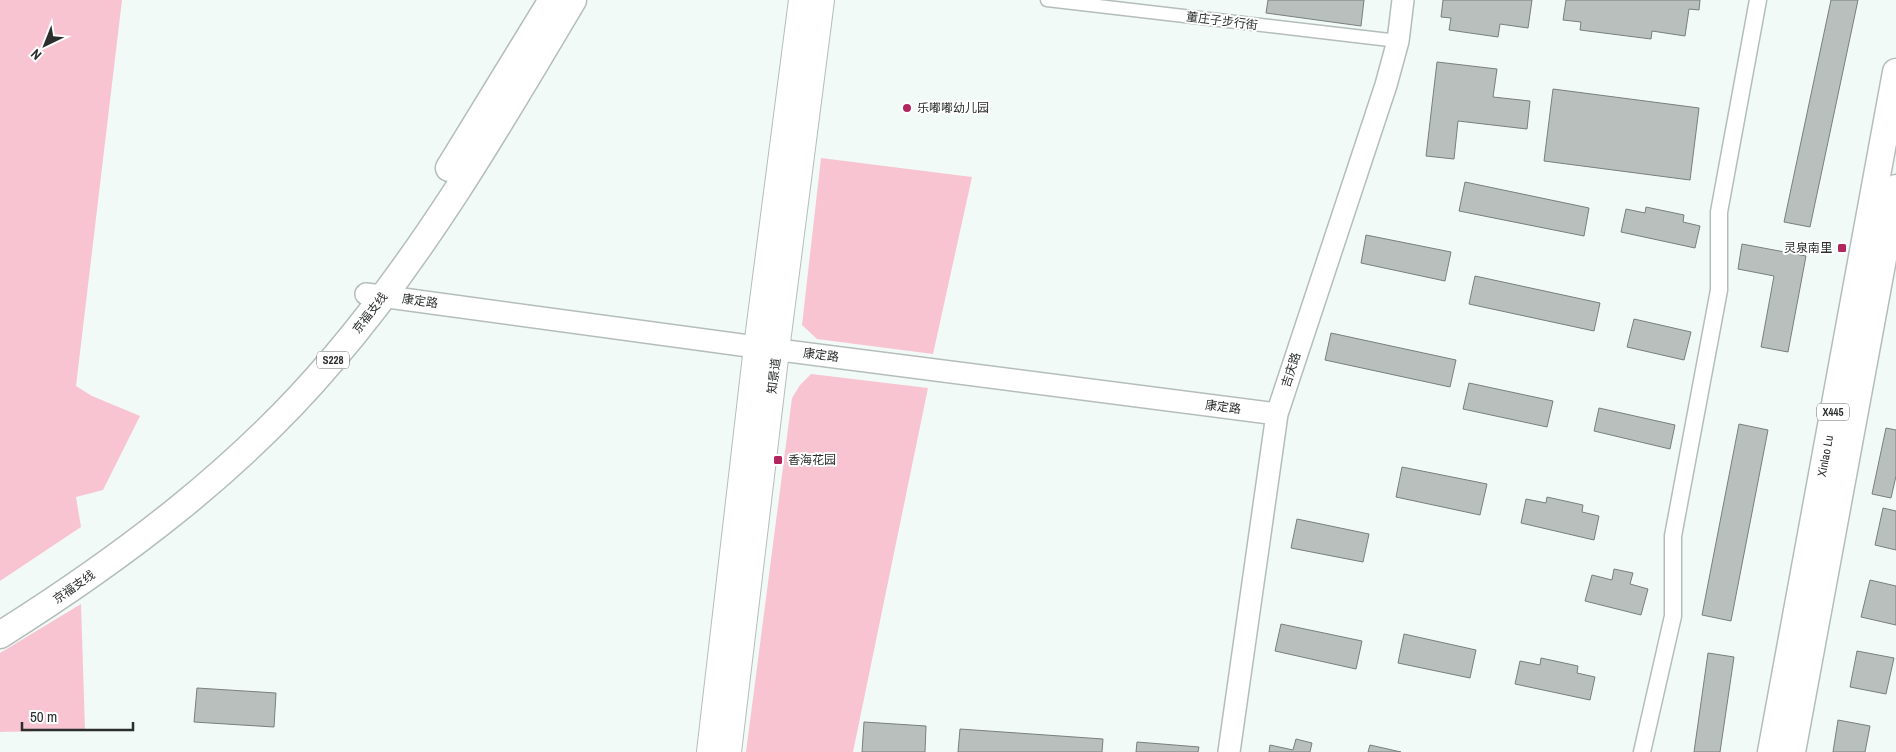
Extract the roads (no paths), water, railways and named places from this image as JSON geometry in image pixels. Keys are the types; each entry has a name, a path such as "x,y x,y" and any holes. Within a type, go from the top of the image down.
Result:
{"main road":[{"name":"京福支线","path":"0,635 121,554 196,493 276,421 333,359 375,295 437,188 552,0"},
{"name":"京福支线","path":"0,614 110,541 183,483 267,405 324,344 375,295 468,172 521,89 573,0"},
{"name":"知景道","path":"729,752 801,0"},
{"name":"知景道","path":"709,752 767,348 822,0"},
{"name":"Xinlao Lu","path":"1771,752 1896,72"},
{"name":"Xinlao Lu","path":"1792,752 1896,188"}],"street":[{"name":"董庄子步行街","path":"1047,0 1398,41"},
{"name":"吉庆路","path":"1229,752 1276,414 1386,85 1398,41 1404,0"},
{"path":"1642,752 1673,616 1673,536 1719,290 1719,212 1758,0"},
{"name":"康定路","path":"375,295 1276,414"}],"place":[{"name":"乐嘟嘟幼儿园","path":"907,108"},
{"name":"灵泉南里","path":"1842,248"},
{"name":"香海花园","path":"778,460"}]}
